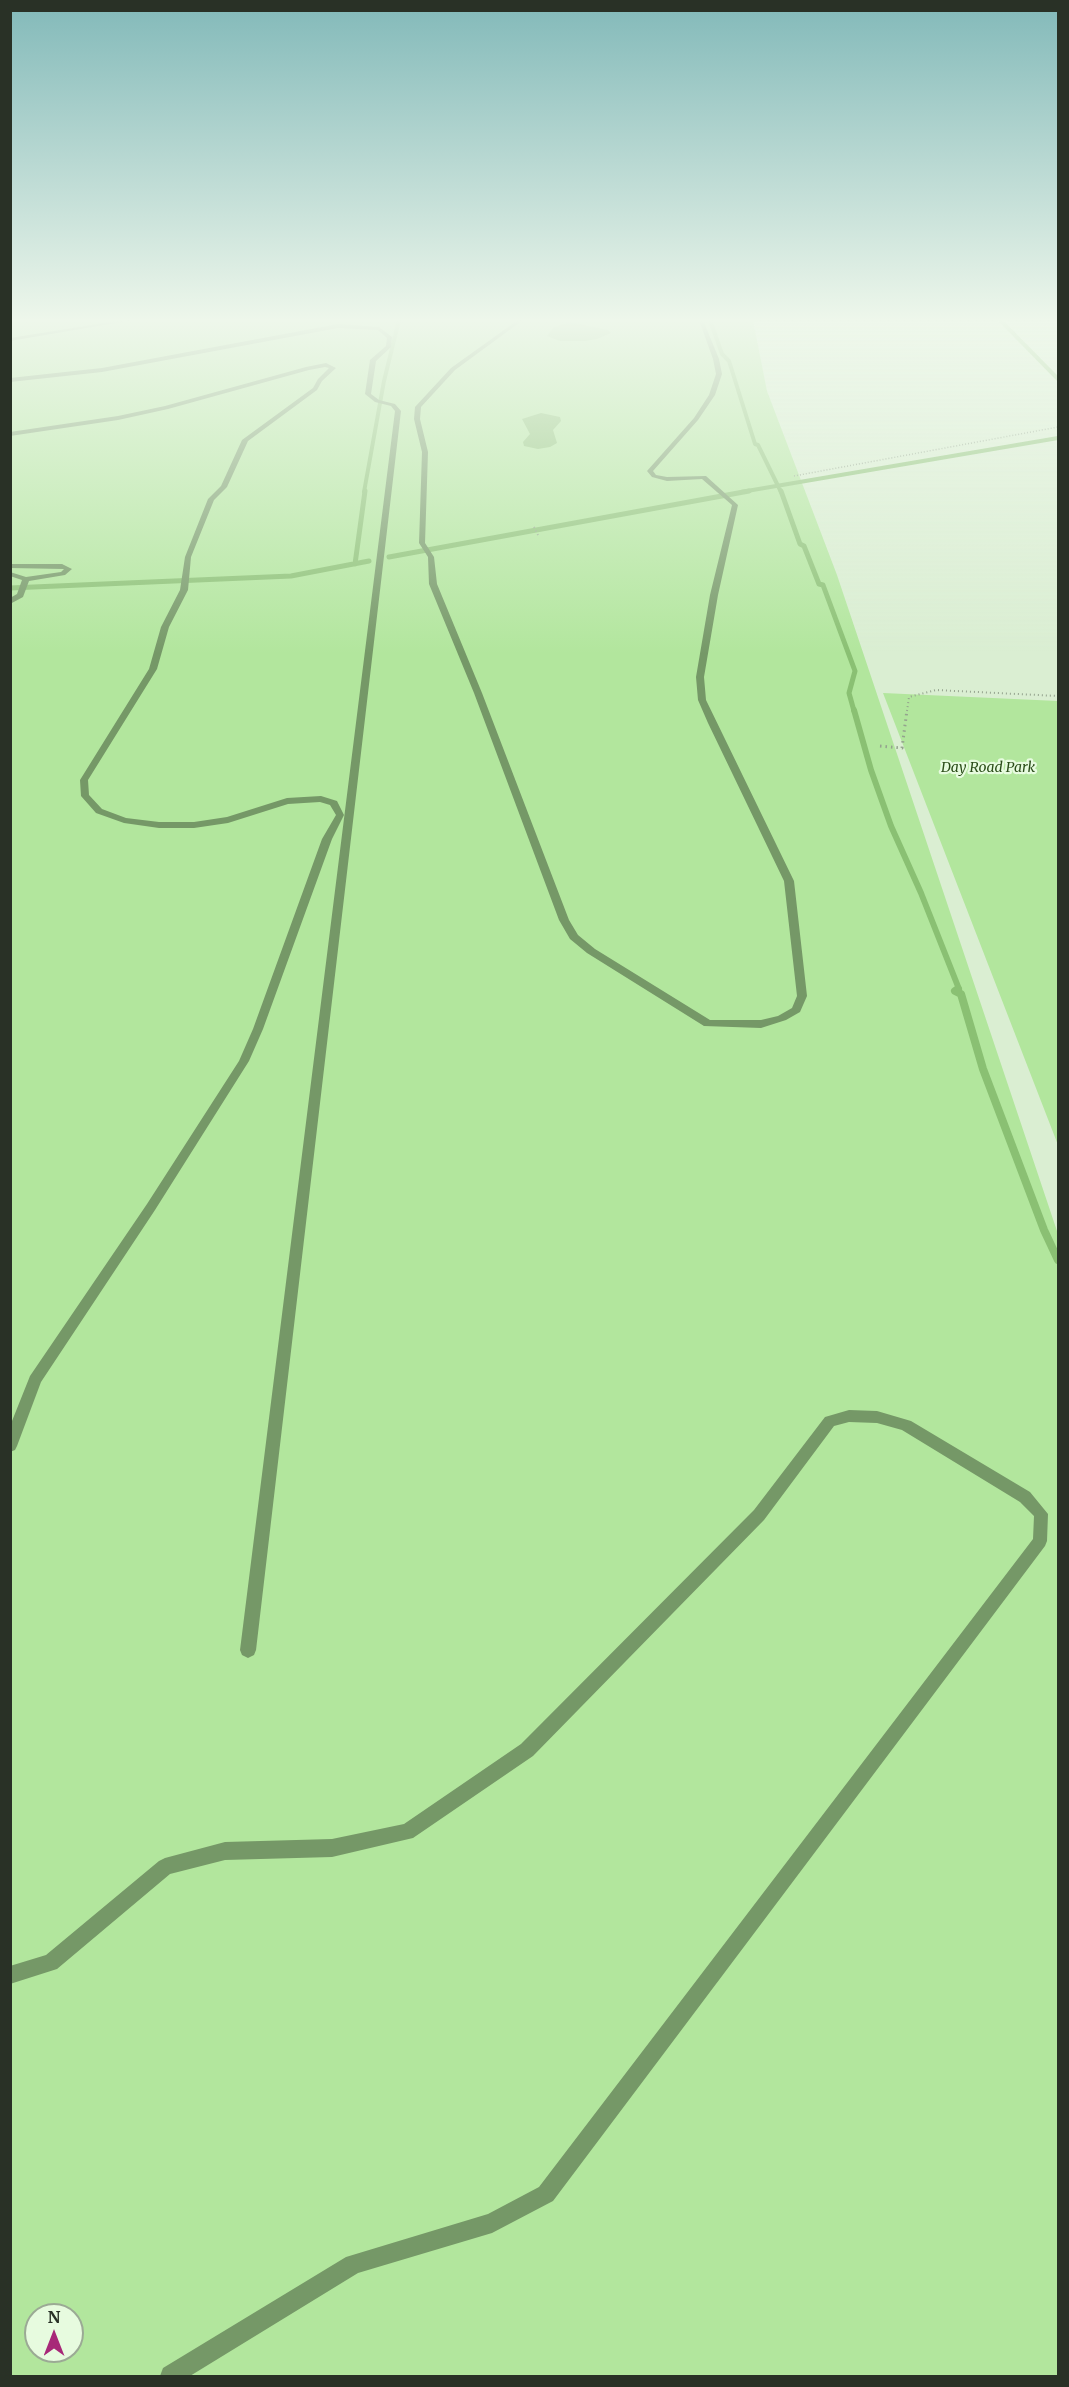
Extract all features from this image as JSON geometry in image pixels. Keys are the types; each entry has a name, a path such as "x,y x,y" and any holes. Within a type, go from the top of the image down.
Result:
{"lane":[{"path":"10,435 33,431"},
{"path":"10,1446 35,1380 151,1207 244,1061 258,1029 327,839 340,816 334,803 321,799 287,801 228,820 194,825 159,825 124,820 99,811 85,796 84,780 153,669 165,627 185,584 188,557 211,500 224,487 244,440 256,431"},
{"path":"248,1650 396,431"},
{"path":"420,431 425,452 422,543 431,556 433,584 441,609 478,693 564,920 574,937 591,951 708,1024 761,1024 782,1018 796,1010 802,996 789,881 702,700 700,677 702,665 714,595 735,505 704,477 667,479 654,476 650,471 685,431"},
{"path":"10,566 62,566 69,569 63,574 26,580 10,574"},
{"path":"10,602 21,593 26,580"},
{"path":"10,1975 51,1963 165,1867 225,1851 332,1848 407,1832 527,1750 759,1515 830,1421 849,1416 877,1417 906,1425 1024,1497 1041,1514 1040,1541 546,2194 492,2223 353,2264 171,2376"}],"path":[{"path":"794,476 1035,431"},
{"path":"534,527 538,535"},
{"path":"880,746 902,748 909,697 936,690 1059,696"}],"green space":[{"path":"11,431 782,431 837,575 1058,1234 1058,2376 11,2376"},
{"name":"Day Road Park","path":"883,693 1058,701 1058,1145"}],"shaded area":[{"path":"529,431 553,431 557,443 538,449 524,446 523,442 530,434"}],"waterway":[{"path":"364,492 375,431"},
{"path":"751,431 755,444 758,445 778,486"},
{"path":"778,486 1058,438"},
{"path":"741,492 778,486"},
{"path":"778,486 781,492"},
{"path":"355,564 365,491"},
{"path":"389,557 749,491"},
{"path":"781,491 800,544 804,546 819,584 823,585 855,671 849,693 854,711"},
{"path":"355,564 369,561"},
{"path":"10,588 291,576 355,564"},
{"path":"854,710 871,770 891,826 921,893 959,989 955,991"},
{"path":"955,991 961,994 983,1069 1044,1230 1058,1260"}]}
